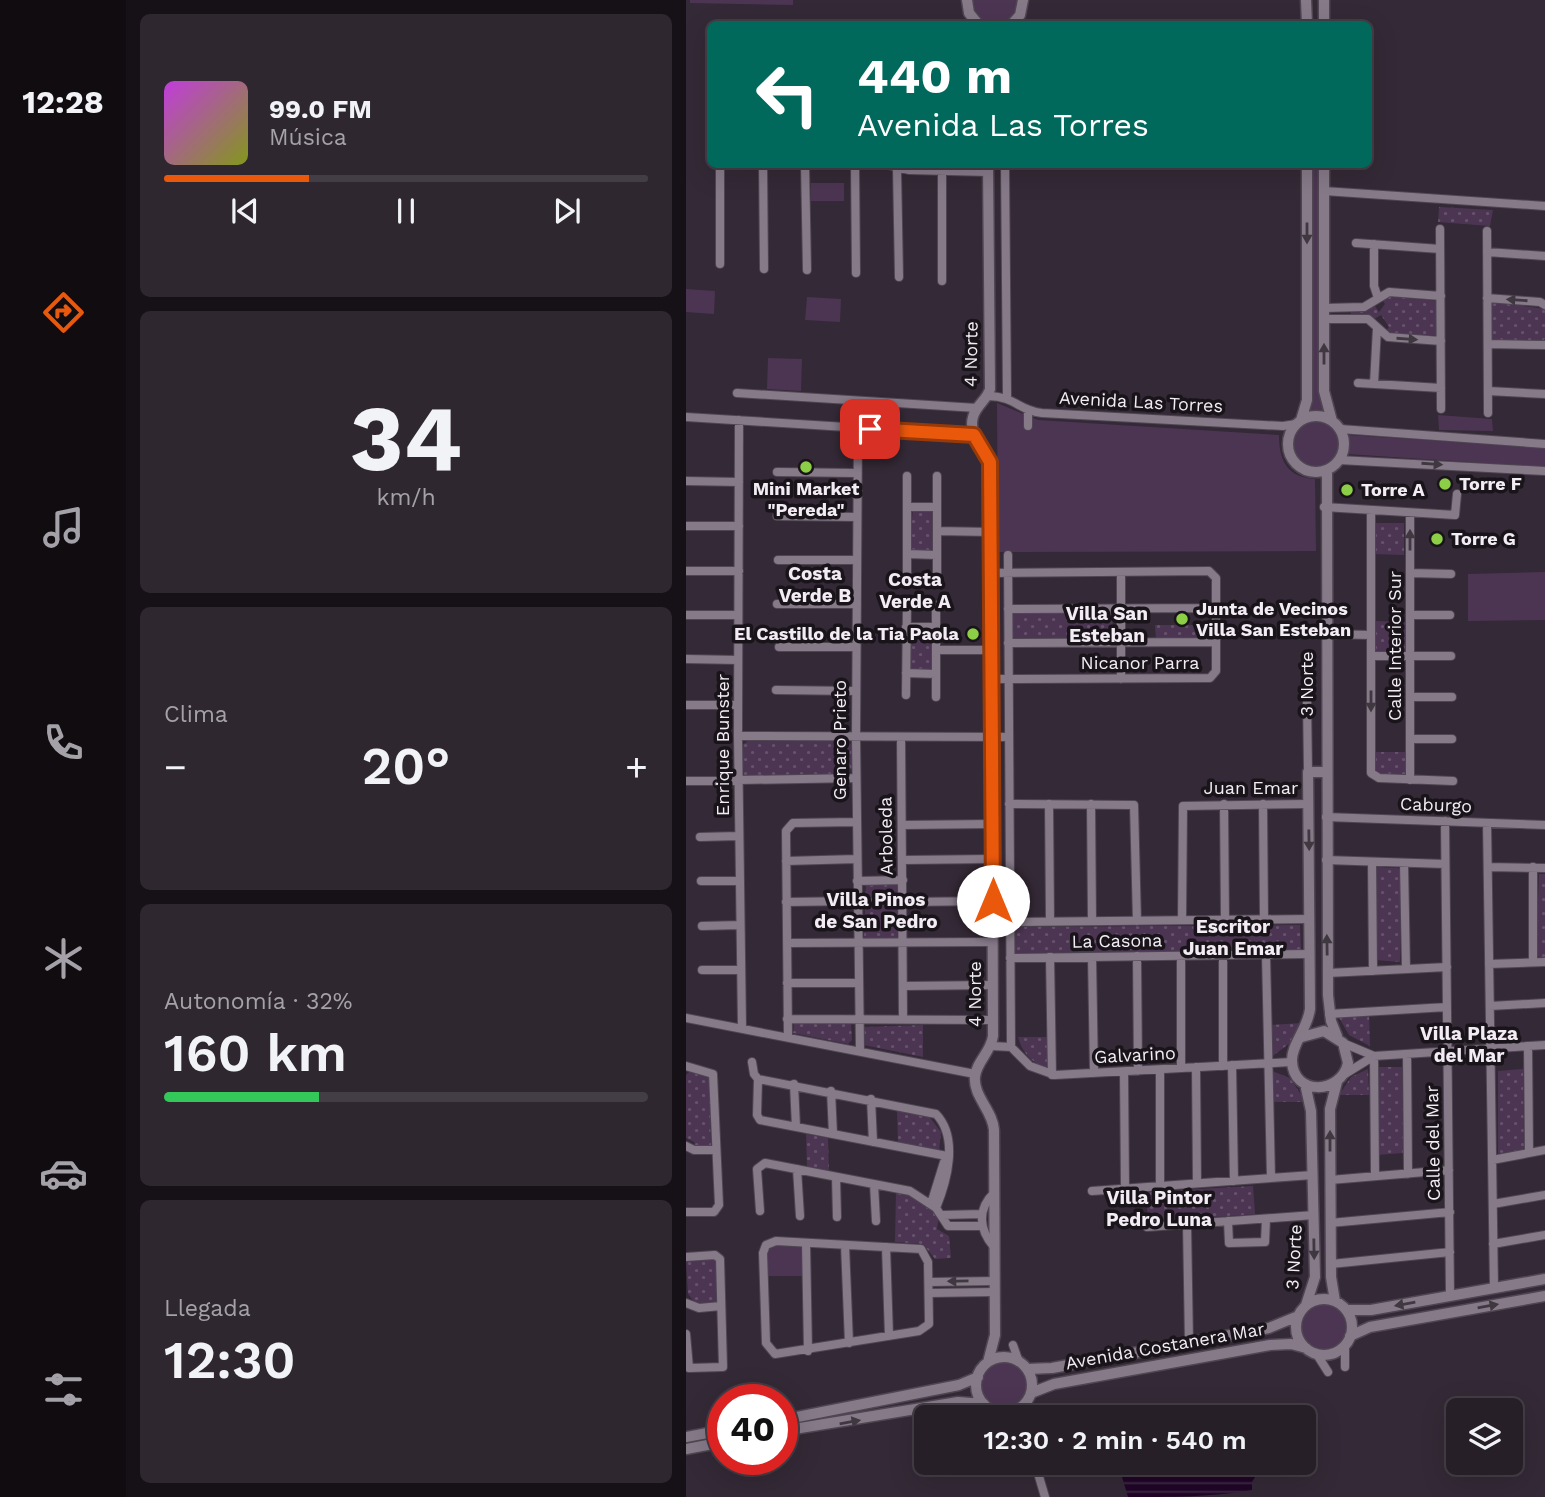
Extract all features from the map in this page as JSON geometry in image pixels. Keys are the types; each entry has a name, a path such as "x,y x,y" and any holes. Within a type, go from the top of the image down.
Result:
{"street":[{"path":"967,0 969,13 976,21"},
{"path":"1015,21 1020,15 1023,0"},
{"path":"1306,0 1307,21"},
{"path":"1324,0 1324,21"},
{"path":"720,168 720,264"},
{"path":"764,168 764,269"},
{"path":"805,168 807,270"},
{"path":"855,168 856,273"},
{"path":"899,276 897,169 942,172 988,168"},
{"name":"4 Norte","path":"975,1074 991,1046 993,1020 991,468 988,456 974,435 972,421 977,408 988,396 991,385 988,168"},
{"name":"4 Norte","path":"1005,168 1007,396"},
{"path":"1307,168 1307,400 1288,442 1293,460 1308,471 1326,470 1339,460 1344,445 1324,398 1324,168"},
{"path":"942,172 942,281"},
{"path":"1324,191 1545,206"},
{"path":"1440,229 1441,409"},
{"path":"1487,231 1488,413"},
{"path":"1356,243 1440,249"},
{"path":"1374,244 1374,286 1378,298"},
{"path":"1487,251 1545,256"},
{"path":"1324,313 1364,307 1390,292 1441,296"},
{"path":"1487,298 1536,301 1545,305"},
{"path":"1324,313 1364,318 1392,337 1441,341"},
{"path":"1374,384 1377,328"},
{"path":"1488,344 1545,345"},
{"path":"1358,383 1441,388"},
{"path":"1488,391 1545,394"},
{"path":"737,393 977,408"},
{"path":"988,396 1007,396 1028,411 1028,426"},
{"name":"Avenida Las Torres","path":"1028,411 1257,424 1298,422"},
{"path":"1298,422 1314,416 1336,425 1545,444"},
{"path":"686,417 974,435"},
{"name":"Enrique Bunster","path":"739,420 738,780 742,1028"},
{"name":"Genaro Prieto","path":"858,428 856,822 860,1051"},
{"path":"1339,460 1545,471"},
{"name":"3 Norte","path":"1326,470 1325,817 1329,1014 1340,1040"},
{"path":"777,472 858,473"},
{"path":"907,476 907,576"},
{"path":"937,476 937,577"},
{"path":"686,481 739,482"},
{"path":"1324,508 1455,515 1457,494"},
{"path":"907,507 937,507"},
{"path":"1371,510 1373,776 1453,781"},
{"name":"Calle Interior Sur","path":"1410,513 1410,780"},
{"path":"777,516 857,517"},
{"path":"686,526 739,526"},
{"path":"937,531 992,532"},
{"path":"907,554 937,555"},
{"name":"4 Norte","path":"1007,555 1011,1047"},
{"path":"778,560 857,560"},
{"path":"686,571 738,571"},
{"path":"1121,572 1121,679"},
{"name":"Nicanor Parra","path":"992,573 1209,572 1216,578 1216,671 1210,678 992,679"},
{"path":"1410,573 1451,573"},
{"path":"778,604 857,604"},
{"path":"906,695 907,605"},
{"path":"936,605 936,697"},
{"path":"1008,609 1216,608"},
{"path":"686,615 738,615"},
{"path":"1410,615 1450,615"},
{"path":"906,627 936,627"},
{"path":"1325,634 1371,635"},
{"path":"1008,643 1216,642"},
{"path":"779,647 856,647"},
{"path":"936,650 992,650"},
{"path":"1371,656 1451,656"},
{"path":"686,659 738,660"},
{"path":"906,673 936,674"},
{"path":"776,690 856,691"},
{"path":"1410,697 1452,697"},
{"name":"3 Norte","path":"1302,1037 1310,1009 1307,700"},
{"path":"686,705 738,705"},
{"path":"738,736 1008,737"},
{"name":"Arboleda","path":"901,737 903,1019"},
{"path":"1410,739 1452,739"},
{"path":"1308,772 1325,772"},
{"path":"686,781 856,778"},
{"path":"1009,804 1130,803 1135,806 1137,921"},
{"path":"1049,804 1050,921"},
{"path":"1091,804 1092,921"},
{"path":"1224,804 1226,920"},
{"path":"1263,804 1264,920"},
{"name":"Juan Emar","path":"1182,920 1182,807 1308,804"},
{"name":"Caburgo","path":"1325,817 1545,825"},
{"name":"Calle del Mar","path":"1445,821 1450,1296"},
{"path":"788,1037 785,834 788,826 797,823 856,822"},
{"path":"1487,822 1494,1288"},
{"path":"902,825 992,824"},
{"path":"700,837 739,836"},
{"path":"786,861 857,859"},
{"path":"902,860 992,859"},
{"path":"1326,860 1445,864"},
{"path":"1372,862 1373,971"},
{"path":"1404,863 1406,969"},
{"path":"1488,867 1545,868"},
{"path":"1533,867 1533,962"},
{"path":"857,881 903,880"},
{"path":"701,881 740,881"},
{"path":"786,902 858,901"},
{"path":"903,902 993,901"},
{"path":"1009,922 1309,919"},
{"path":"702,926 740,925"},
{"path":"786,943 993,942"},
{"name":"La Casona","path":"1010,958 1310,954"},
{"path":"1266,955 1271,1178"},
{"path":"1137,956 1138,1071"},
{"path":"1181,956 1181,1068"},
{"path":"1223,956 1234,1181"},
{"path":"991,1046 1011,1047 1030,1066 1052,1075 1050,957"},
{"path":"1092,957 1094,1073"},
{"path":"1489,964 1545,962"},
{"path":"1328,973 1447,967"},
{"path":"702,970 741,970"},
{"path":"787,983 859,982"},
{"path":"904,986 993,985"},
{"path":"1490,1006 1545,1003"},
{"path":"1329,1014 1447,1007"},
{"path":"686,1018 975,1074 976,1089 989,1108 994,1125 995,1342 988,1363 978,1377 959,1385 798,1417"},
{"path":"788,1020 993,1020"},
{"path":"1374,1056 1321,1088 1305,1084 1297,1077 1292,1062 1293,1051 1302,1037 1319,1031 1374,1056 1545,1045"},
{"path":"1340,1040 1348,1058 1341,1078"},
{"path":"1528,1046 1529,1153"},
{"path":"1407,1054 1408,1174"},
{"path":"1374,1056 1375,1176"},
{"path":"752,1062 754,1074 758,1079 758,1119 947,1156"},
{"name":"Galvarino","path":"1052,1075 1292,1062"},
{"path":"686,1066 713,1074 717,1210 686,1212"},
{"path":"1196,1068 1197,1184"},
{"path":"1160,1070 1160,1186"},
{"path":"1124,1072 1125,1188"},
{"name":"3 Norte","path":"1335,1301 1331,1264 1330,1103 1341,1078"},
{"path":"758,1079 831,1091 936,1114 947,1131 947,1156 936,1209"},
{"path":"794,1084 796,1127"},
{"name":"3 Norte","path":"1305,1084 1311,1105 1314,1215 1314,1282 1307,1305"},
{"path":"831,1091 833,1134"},
{"path":"871,1099 873,1142"},
{"path":"686,1147 694,1150 715,1150"},
{"path":"1492,1160 1545,1150"},
{"path":"760,1211 760,1164 910,1191 936,1209 948,1226 982,1226"},
{"path":"797,1169 800,1216"},
{"path":"1330,1180 1449,1170"},
{"path":"1092,1191 1313,1175"},
{"path":"836,1177 837,1217"},
{"path":"874,1184 876,1221"},
{"path":"994,1193 982,1214 985,1236 994,1247"},
{"path":"1493,1204 1545,1195"},
{"path":"936,1209 982,1214"},
{"path":"1330,1223 1450,1212"},
{"path":"1147,1227 1314,1215"},
{"path":"1228,1221 1229,1243 1265,1242 1266,1219"},
{"path":"1187,1224 1189,1343"},
{"path":"1493,1244 1545,1235"},
{"path":"773,1241 806,1243 919,1248 927,1255 930,1282 931,1318 927,1327 808,1351 780,1355 772,1352 766,1343 763,1254 766,1245 773,1241"},
{"path":"806,1243 808,1351"},
{"path":"845,1245 849,1343"},
{"path":"886,1247 889,1336"},
{"path":"1331,1264 1450,1252"},
{"path":"686,1257 719,1257 723,1367 689,1368 686,1334"},
{"path":"1347,1310 1371,1310 1545,1279"},
{"path":"930,1282 995,1286"},
{"path":"930,1293 995,1286"},
{"name":"Avenida Costanera Mar","path":"1031,1393 1054,1384 1277,1343 1332,1354 1348,1340 1370,1327 1545,1296"},
{"path":"1307,1305 1320,1299 1335,1301 1347,1310 1351,1320 1345,1367"},
{"path":"686,1303 696,1307 721,1307"},
{"name":"Avenida Costanera Mar","path":"1023,1365 1052,1368 1269,1328 1298,1316 1307,1305"},
{"path":"1298,1316 1298,1336 1328,1372"},
{"path":"1013,1345 1032,1381 1026,1405"},
{"path":"988,1363 1003,1357 1023,1365"},
{"path":"978,1377 977,1392 988,1405"},
{"path":"940,1405 958,1402 970,1405"},
{"path":"798,1428 914,1409"},
{"path":"686,1437 707,1433"},
{"path":"686,1449 707,1445"},
{"path":"1039,1475 1045,1497"}],"shaded area":[{"path":"690,0 793,0 793,5 690,3"},
{"path":"971,0 1020,0 1012,21 981,21 975,17"},
{"path":"1311,168 1319,168 1320,398 1324,412 1311,410"},
{"path":"811,183 844,183 844,201 811,201"},
{"path":"1439,207 1493,210 1490,226 1438,222"},
{"path":"686,289 715,291 714,314 686,312"},
{"path":"1386,296 1437,301 1436,335 1393,335 1386,331 1389,327 1381,315 1374,319 1351,315 1351,311 1375,306 1379,312 1385,304 1383,301"},
{"path":"807,297 841,299 840,322 805,320"},
{"path":"1491,301 1545,309 1545,339 1538,343 1491,341"},
{"path":"768,358 802,359 801,391 767,389"},
{"path":"997,403 1038,420 1279,435 1286,466 1298,475 1315,479 1316,551 998,552"},
{"path":"1438,415 1492,419 1493,431 1439,430"},
{"path":"1317,419 1334,427 1342,444 1334,461 1317,469 1300,461 1292,444 1300,427"},
{"path":"1348,435 1545,448 1545,467 1347,454"},
{"path":"913,509 932,510 934,513 931,552 912,552 909,548"},
{"path":"1374,523 1404,523 1404,555 1373,554"},
{"path":"1545,572 1545,620 1468,621 1468,574"},
{"path":"1113,612 1112,638 1012,640 1012,614"},
{"path":"1375,621 1405,622 1405,653 1374,653"},
{"path":"1155,625 1211,625 1211,638 1156,640"},
{"path":"910,630 933,632 931,671 909,669"},
{"path":"749,740 847,740 852,745 853,768 844,774 744,776 741,746"},
{"path":"1375,752 1406,752 1406,775 1375,775"},
{"path":"1398,868 1401,871 1400,962 1376,960 1375,869"},
{"path":"1539,874 1545,874 1545,957 1539,957 1536,953"},
{"path":"866,884 898,885 897,941 864,938"},
{"path":"1300,925 1301,951 1013,953 1013,927"},
{"path":"1369,1014 1370,1046 1349,1035 1338,1016"},
{"path":"851,1023 852,1040 848,1044 793,1033 794,1024"},
{"path":"1302,1023 1294,1040 1270,1058 1269,1025"},
{"path":"923,1025 923,1057 864,1045 863,1027"},
{"path":"1018,1037 1048,1037 1050,1070 1030,1058"},
{"path":"1376,1067 1402,1067 1403,1153 1377,1155"},
{"path":"1368,1069 1369,1095 1339,1095 1351,1077"},
{"path":"1523,1069 1524,1148 1522,1152 1498,1153 1498,1071"},
{"path":"690,1071 707,1074 709,1077 711,1145 708,1147 696,1147 694,1142 686,1138 686,1075"},
{"path":"1272,1071 1290,1078 1306,1102 1272,1102"},
{"path":"897,1111 928,1115 941,1132 939,1151 898,1144"},
{"path":"806,1134 828,1138 829,1171 807,1167"},
{"path":"1253,1186 1255,1214 1148,1222 1146,1192"},
{"path":"896,1191 913,1196 939,1216 937,1229 949,1236 951,1258 935,1259 923,1244 895,1242"},
{"path":"773,1245 803,1246 804,1276 767,1276 767,1251"},
{"path":"714,1258 718,1261 719,1299 716,1303 697,1305 688,1294 686,1262 690,1259"},
{"path":"1323,1304 1339,1311 1346,1327 1339,1343 1323,1350 1307,1343 1300,1327 1307,1311"},
{"path":"995,1363 1013,1363 1021,1368 1026,1376 1026,1394 1016,1405 992,1405 982,1394 982,1376 987,1368"},
{"path":"1256,1475 1252,1482 1252,1490 1175,1497 1128,1497 1122,1477"}],"place":[{"name":"Mini Market \"Pereda\"","path":"806,467"},
{"name":"Torre F","path":"1445,484"},
{"name":"Torre A","path":"1347,490"},
{"name":"Torre G","path":"1437,539"},
{"name":"Junta de Vecinos Villa San Esteban","path":"1182,619"},
{"name":"El Castillo de la Tia Paola","path":"973,634"}],"district":[{"name":"Costa Verde B","path":"815,584"},
{"name":"Costa Verde A","path":"915,590"},
{"name":"Villa San Esteban","path":"1107,624"},
{"name":"Villa Pinos de San Pedro","path":"876,910"},
{"name":"Escritor Juan Emar","path":"1233,937"},
{"name":"Villa Plaza del Mar","path":"1469,1044"},
{"name":"Villa Pintor Pedro Luna","path":"1159,1208"}],"route":[{"path":"870,429 974,435 990,462 993,901"}]}
